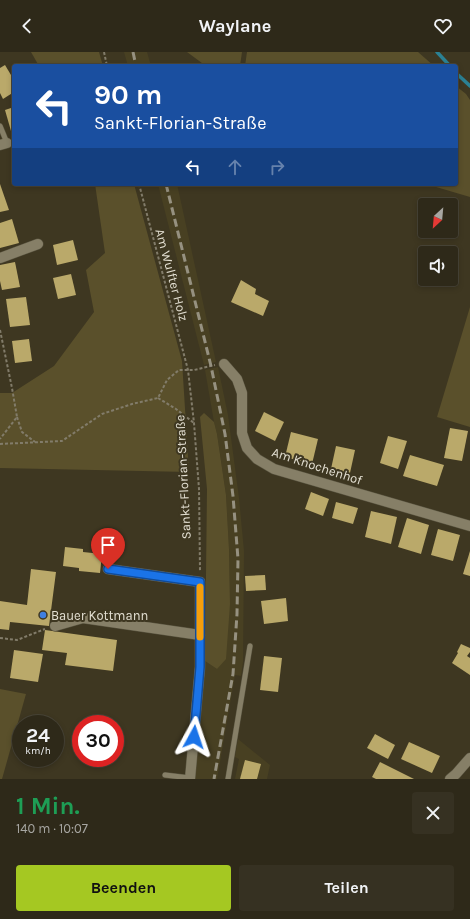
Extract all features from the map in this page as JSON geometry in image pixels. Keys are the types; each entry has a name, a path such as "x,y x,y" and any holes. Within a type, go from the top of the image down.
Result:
{"street":[{"path":"0,258 38,244"},
{"name":"Am Knochenhof","path":"224,364 236,379 242,393 242,433 247,448 257,459 274,469 470,526"},
{"path":"108,569 200,582 200,667 190,779"},
{"path":"55,626 83,618 200,635"},
{"path":"450,779 470,758"}],"lane":[{"path":"0,126 7,144"},
{"path":"228,779 250,646"},
{"path":"165,775 190,779"}],"path":[{"path":"104,52 107,64"},
{"name":"Am Wulfter Holz","path":"140,186 188,370"},
{"path":"0,330 17,417 22,432 35,442"},
{"path":"158,398 166,380 179,370 224,364"},
{"name":"Sankt-Florian-Straße","path":"188,370 199,489 200,582"},
{"path":"0,444 62,441 102,414 132,404 158,398 176,409 194,423"},
{"path":"0,439 17,417"},
{"path":"0,638 17,640 55,626"}],"shaded area":[{"path":"31,52 99,52 102,64 38,64"},
{"path":"124,52 147,52 150,64 127,64"},
{"path":"187,52 242,52 240,64 203,64"},
{"path":"247,52 418,52 432,64 245,64"},
{"path":"458,88 466,94 470,100 470,197 433,186 458,186"},
{"path":"95,186 135,186 182,361 189,472 0,468 0,393 12,393 54,366 94,312 86,270 105,253"},
{"path":"159,186 177,186 216,362 204,365"},
{"path":"470,307 470,427 437,417"},
{"path":"218,367 228,415 239,498 244,551 243,662 241,676 235,675 217,779 193,779 205,661 217,669 230,604 226,495 217,434 205,370"},
{"path":"204,413 214,422 217,434 226,495 229,549 230,604 226,659 217,669 205,661 207,489 200,417"},
{"path":"0,689 26,694 20,715 12,715 12,744 2,779 0,779"},
{"path":"238,739 270,765 267,779 235,779 239,759 235,757"}],"building":[{"path":"5,65 12,77 12,93 3,99 0,93 0,68"},
{"path":"12,108 12,131 11,131 5,110"},
{"path":"0,184 9,210 0,212"},
{"path":"12,219 19,243 0,248 0,223"},
{"path":"73,240 78,260 57,265 53,245"},
{"path":"15,262 20,287 2,290 0,281 0,265"},
{"path":"71,274 76,295 58,299 53,278"},
{"path":"241,280 256,289 255,294 269,301 263,316 231,302"},
{"path":"26,297 30,325 10,327 6,299"},
{"path":"29,339 32,361 15,363 12,341"},
{"path":"264,412 284,422 275,441 255,431"},
{"path":"450,428 468,431 462,461 444,458"},
{"path":"291,432 318,439 312,464 285,457"},
{"path":"388,436 407,441 398,469 380,463"},
{"path":"336,446 355,450 350,473 331,469"},
{"path":"410,455 444,465 437,486 403,476"},
{"path":"311,492 329,499 323,516 305,509"},
{"path":"336,502 358,508 353,524 332,518"},
{"path":"371,511 397,517 391,544 365,537"},
{"path":"407,518 429,525 421,554 398,547"},
{"path":"438,529 460,535 453,561 431,555"},
{"path":"65,547 83,549 83,552 102,554 100,573 79,571 79,568 63,566"},
{"path":"470,551 470,576 463,574"},
{"path":"31,569 56,572 49,626 10,622 9,630 0,629 0,601 27,605"},
{"path":"265,575 266,590 246,591 245,576"},
{"path":"286,598 288,621 264,624 261,601"},
{"path":"45,630 117,640 113,671 65,665 67,653 42,650"},
{"path":"461,644 470,648 470,652 467,656 470,658 470,675 452,663"},
{"path":"14,650 43,654 38,682 10,678"},
{"path":"264,656 282,658 278,692 260,690"},
{"path":"375,734 395,745 388,759 367,748"},
{"path":"409,742 440,756 432,773 401,759"},
{"path":"245,760 261,764 257,779 240,779"},
{"path":"380,762 414,779 376,779 372,777"}],"waterway":[{"path":"437,52 448,64"},
{"path":"458,75 470,86"}],"railway":[{"path":"133,52 136,64"},
{"path":"166,186 211,366 225,434 233,496 238,559 237,614 233,674 214,779"}],"slow traffic":[{"path":"200,587 200,637"}],"place":[{"name":"Bauer Kottmann","path":"43,615"}],"route":[{"path":"108,569 200,582 200,667 194,737"}]}
